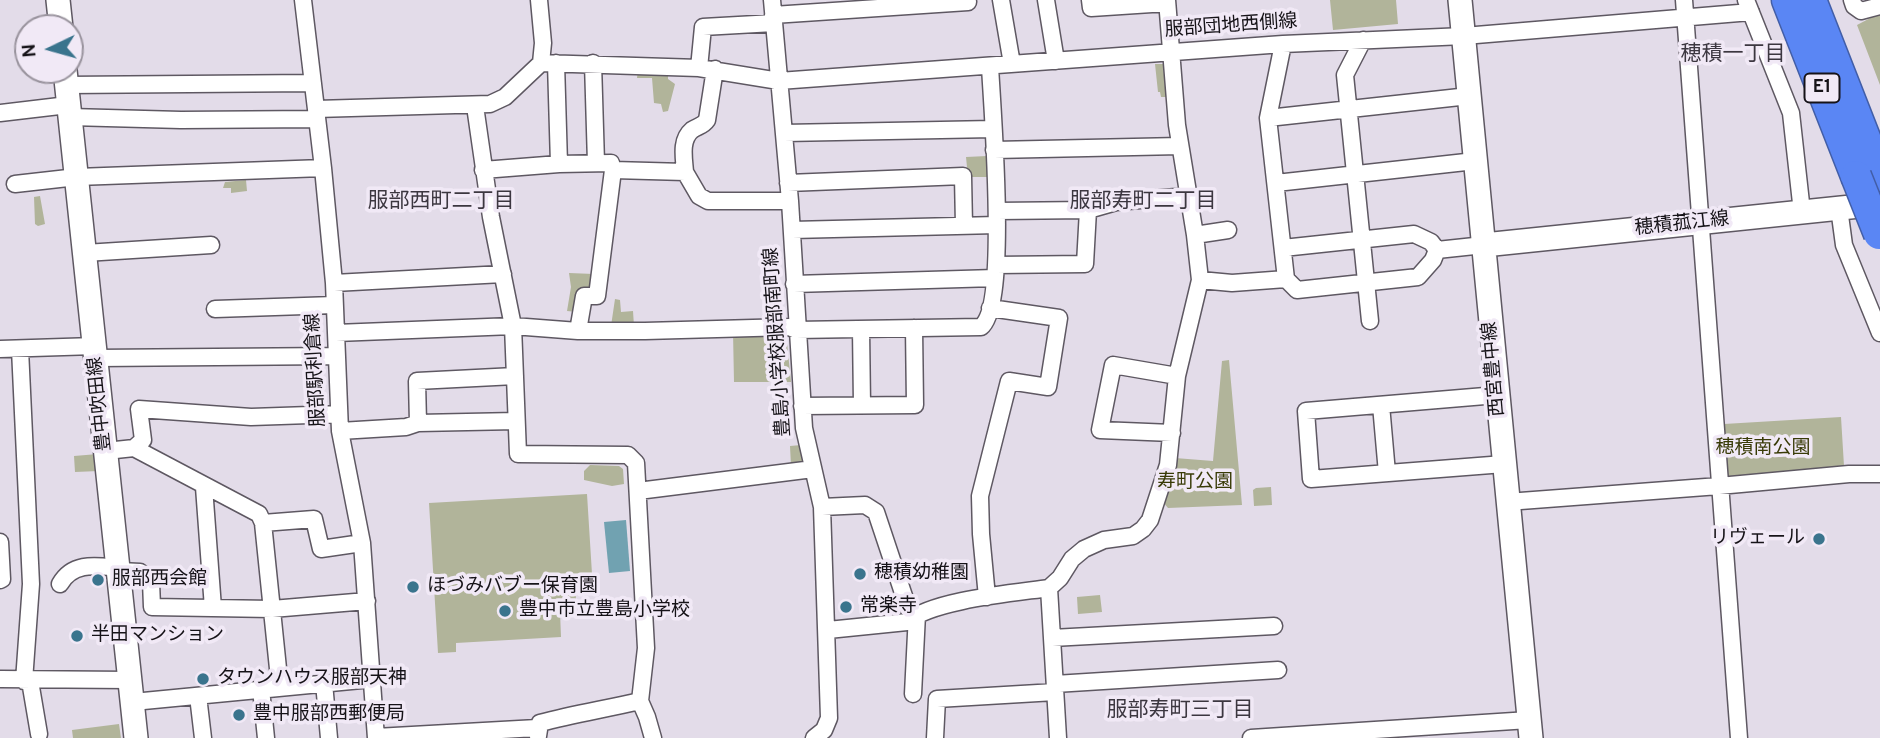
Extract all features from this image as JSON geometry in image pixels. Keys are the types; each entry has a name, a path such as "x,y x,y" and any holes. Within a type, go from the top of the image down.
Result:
{"highway":[{"name":"E1","path":"1787,0 1872,176"},
{"name":"E1","path":"1811,0 1872,176 1880,235"}],"main road":[{"name":"西宮豊中線","path":"1460,0 1530,729"},
{"name":"豊中吹田線","path":"67,94 136,738"},
{"name":"穂積菰江線","path":"1484,245 1880,204"}],"street":[{"name":"服部駅利倉線","path":"303,0 334,283 340,431 362,542 376,738"},
{"path":"539,0 543,43 549,63 559,164"},
{"path":"1001,0 1012,64"},
{"path":"1046,0 1056,61"},
{"path":"828,630 907,622 917,614 987,597 1049,588 1063,575 1072,559 1084,549 1104,540 1133,536 1148,524 1168,465 1177,376 1200,280 1180,146 1167,1 1091,8 1090,0"},
{"path":"1449,0 1464,36"},
{"path":"1464,36 1471,0"},
{"path":"1852,0 1854,6 1861,11 1880,6"},
{"path":"790,201 708,201 699,196 685,172 684,145 691,131 707,120 707,69 703,27 773,13 968,2"},
{"path":"1749,6 1791,113 1802,212"},
{"name":"服部団地西側線","path":"549,63 707,69 779,81 1283,44 1464,36 1685,8 1749,6"},
{"path":"1685,8 1739,738"},
{"name":"豊島小学校服部南町線","path":"773,13 790,201 804,428 822,507 829,718 824,730 814,738"},
{"path":"1363,40 1345,75 1370,321"},
{"path":"1283,44 1268,118 1286,279 1297,290 1418,277 1433,260 1437,250 1434,244 1418,234 1283,247"},
{"path":"67,94 181,120 475,106 490,104 505,97 549,63"},
{"path":"593,63 596,163"},
{"path":"336,333 513,326 578,331 744,327 789,327 796,330 981,327 985,324 990,309 997,218 990,66"},
{"path":"0,113 67,94 313,83"},
{"path":"1268,118 1469,96"},
{"path":"475,106 483,170 513,326 518,454 628,455 636,463 646,648 640,701 653,738"},
{"path":"784,133 993,129"},
{"path":"994,150 1180,146"},
{"path":"1276,183 1475,161"},
{"path":"483,170 611,163 613,170 597,296 584,296 578,331"},
{"path":"15,184 76,177 323,168"},
{"path":"613,170 685,172"},
{"path":"788,183 963,176 964,226"},
{"path":"792,230 964,226 997,218 1088,209 1116,202 1188,196"},
{"path":"1839,208 1844,245 1880,333"},
{"path":"794,284 1085,264 1088,209"},
{"path":"1195,235 1228,230"},
{"path":"85,253 211,245"},
{"path":"1437,250 1484,245"},
{"path":"334,283 503,274"},
{"path":"1200,280 1231,283 1286,279"},
{"path":"215,309 334,305"},
{"path":"987,597 980,496 1009,381 1048,387 1059,318 990,309"},
{"path":"861,328 862,405"},
{"path":"803,406 915,405 914,328"},
{"path":"0,349 337,356"},
{"path":"20,349 31,584 27,681 39,734"},
{"path":"1172,433 1100,430 1113,365 1177,376"},
{"path":"418,423 417,381 515,376"},
{"path":"1497,395 1306,411 1311,479 1504,464"},
{"path":"1381,405 1387,473"},
{"path":"134,448 143,440 139,409 251,417 339,414"},
{"path":"340,431 406,428 418,423 516,421"},
{"path":"106,451 134,448 259,514 263,523 280,688"},
{"path":"638,491 813,469"},
{"path":"1507,502 1849,474 1880,474"},
{"path":"204,487 213,608"},
{"path":"822,507 865,505 873,509 878,516 908,608 917,614"},
{"path":"263,523 314,519 321,549 362,542"},
{"path":"0,542 0,580"},
{"path":"60,584 68,573 80,567 119,569 141,572 150,581 152,607 272,609 367,601"},
{"path":"1049,588 1058,738"},
{"path":"913,694 917,614"},
{"path":"1052,638 1274,626"},
{"path":"935,738 937,699 1278,670"},
{"path":"0,679 198,696 372,678"},
{"path":"324,683 329,738"},
{"path":"261,689 266,738"},
{"path":"198,696 202,738"},
{"path":"376,738 538,733 540,723 575,713 589,713 640,701"},
{"path":"1251,738 1530,729"}],"green space":[{"path":"1330,0 1396,0 1398,24 1333,30"},
{"path":"1880,13 1880,85 1857,25"},
{"path":"1155,64 1163,64 1166,97 1161,97 1158,92"},
{"path":"638,69 668,71 668,79 675,84 668,111 663,112 661,104 654,103 652,78 637,78"},
{"path":"987,156 989,177 968,177 966,157"},
{"path":"246,180 247,191 231,193 231,188 223,188 225,182"},
{"path":"40,196 45,224 38,226 35,224 34,197"},
{"path":"569,273 594,274 592,292 577,312 567,311 571,287"},
{"path":"615,299 620,300 621,312 633,311 634,326 611,326"},
{"path":"733,332 786,333 791,382 734,382"},
{"name":"寿町公園","path":"1229,360 1242,505 1168,508 1162,501 1175,458 1213,461 1222,361"},
{"name":"穂積南公園","path":"1841,417 1844,466 1841,470 1728,480 1724,424"},
{"path":"801,445 804,462 791,466 790,446"},
{"path":"98,454 99,471 75,472 74,456"},
{"path":"590,465 619,466 623,469 624,484 612,486 584,480 584,471"},
{"path":"1271,487 1272,505 1254,506 1253,490"},
{"path":"587,494 592,574 574,576 577,610 560,612 561,637 456,643 456,652 438,653 429,503"},
{"path":"1100,595 1102,612 1078,614 1077,597"},
{"path":"119,724 121,738 73,738 72,730"}],"water":[{"path":"626,520 630,571 609,573 604,522"}],"place":[{"name":"リヴェール","path":"1819,539"},
{"name":"穂積幼稚園","path":"860,574"},
{"name":"服部西会館","path":"98,580"},
{"name":"ほづみバブー保育園","path":"413,587"},
{"name":"常楽寺","path":"846,607"},
{"name":"豊中市立豊島小学校","path":"505,611"},
{"name":"半田マンション","path":"77,636"},
{"name":"タウンハウス服部天神","path":"203,679"},
{"name":"豊中服部西郵便局","path":"239,715"}],"district":[{"name":"穂積一丁目","path":"1733,56"},
{"name":"服部西町二丁目","path":"441,203"},
{"name":"服部寿町二丁目","path":"1143,203"},
{"name":"服部寿町三丁目","path":"1180,712"}]}
